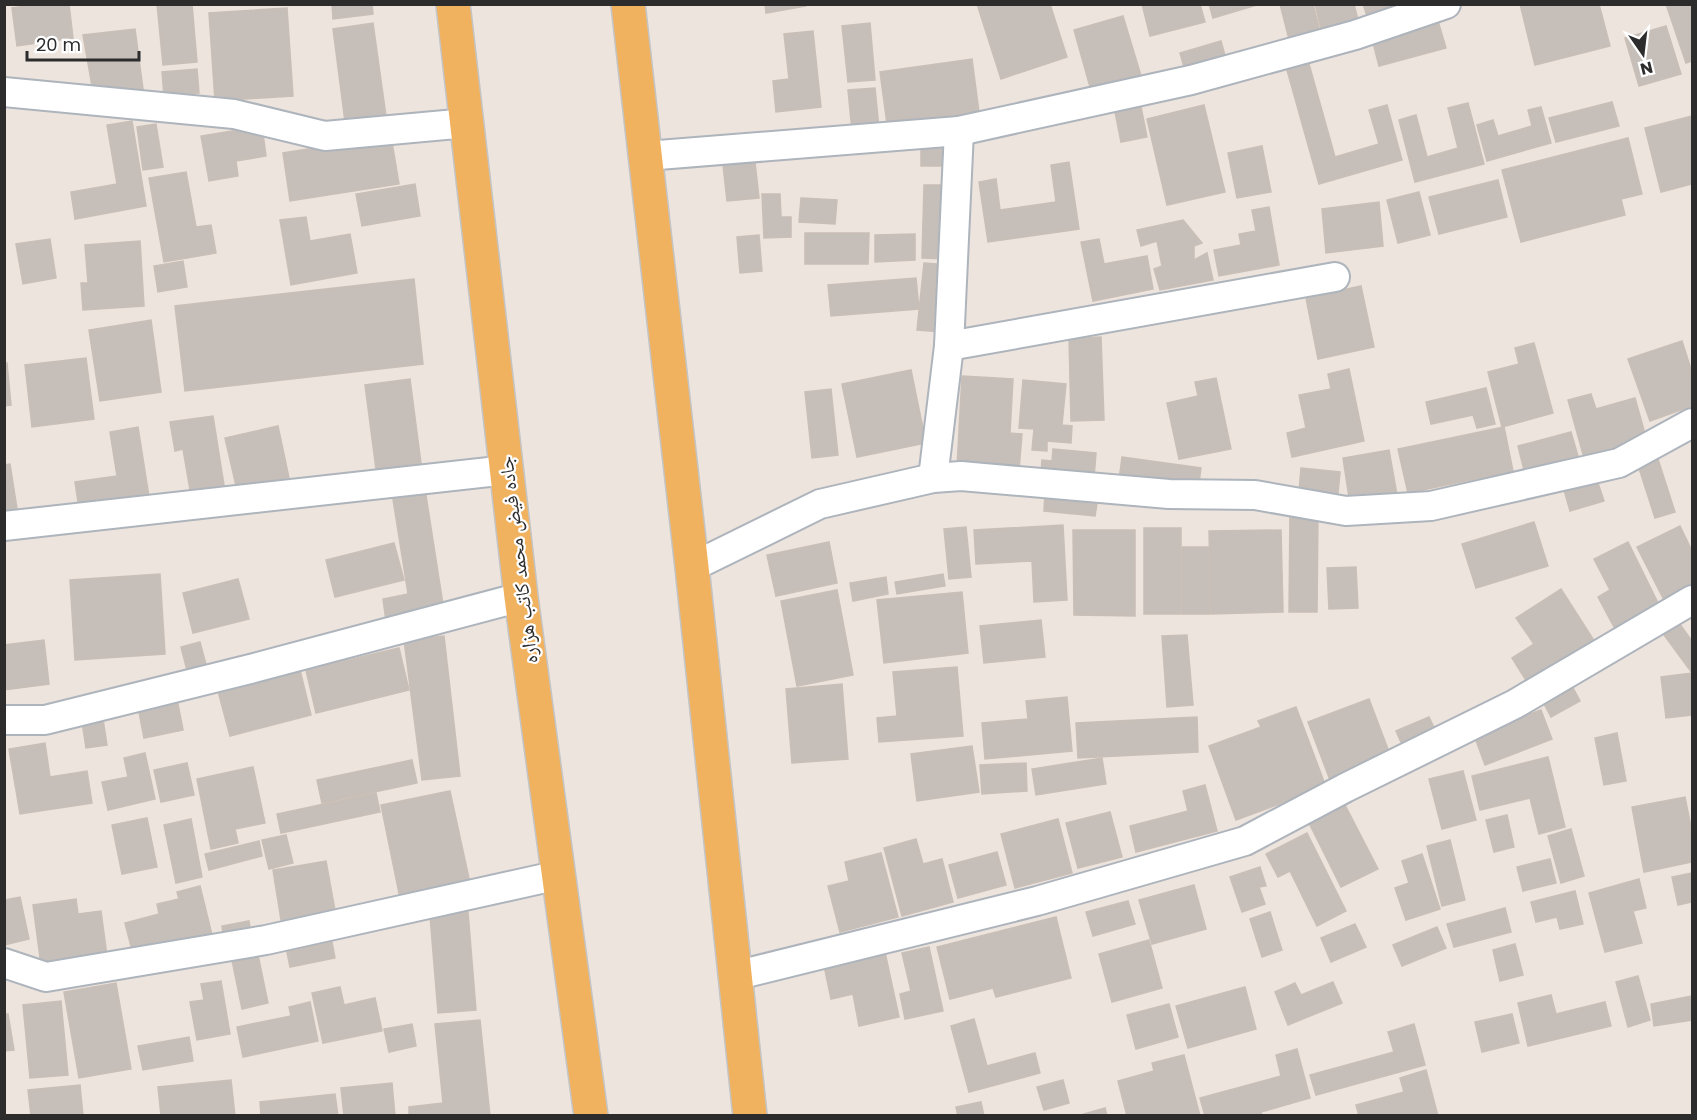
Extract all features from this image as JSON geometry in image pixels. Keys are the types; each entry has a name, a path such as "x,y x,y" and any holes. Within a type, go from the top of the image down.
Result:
{"main road":[{"name":"جاده فیض محمد کاتب هزاره","path":"453,4 521,597 591,1116"},
{"path":"628,4 692,567 750,1116"}],"street":[{"path":"646,156 959,131 1191,80 1355,35 1446,4"},
{"path":"4,92 234,114 325,136 467,123"},
{"path":"933,478 949,346 959,131"},
{"path":"949,346 1335,277"},
{"path":"692,567 820,504 933,478 961,476 1169,494 1255,495 1346,511 1431,506 1619,462 1692,423"},
{"path":"4,526 507,470"},
{"path":"4,720 45,720 254,668 521,597"},
{"path":"734,976 1037,902 1245,841 1345,788 1515,704 1688,609"},
{"path":"4,963 46,976 266,940 559,875"}],"building":[{"path":"39,4 69,4 73,38 17,46 12,8"},
{"path":"157,4 192,4 197,62 163,65"},
{"path":"332,4 372,4 373,14 333,19"},
{"path":"765,4 805,4 806,6 766,13"},
{"path":"977,4 1050,4 1067,57 1001,79"},
{"path":"1142,4 1200,4 1205,22 1150,36"},
{"path":"1209,4 1260,4 1213,18"},
{"path":"1280,4 1313,4 1322,39 1291,47"},
{"path":"1315,4 1354,4 1359,24 1322,33"},
{"path":"1363,4 1417,4 1368,19"},
{"path":"1520,4 1599,4 1610,46 1535,65"},
{"path":"1666,4 1692,4 1692,61 1686,63"},
{"path":"287,8 293,96 215,101 209,13"},
{"path":"1123,16 1142,79 1092,94 1074,30"},
{"path":"1438,21 1446,48 1379,66 1372,39"},
{"path":"373,23 386,116 345,122 333,29"},
{"path":"870,23 875,80 848,82 842,26"},
{"path":"1666,26 1681,74 1639,86 1625,38"},
{"path":"135,29 143,89 92,86 83,35"},
{"path":"813,31 821,107 776,112 773,81 789,79 784,34"},
{"path":"1221,41 1227,63 1186,74 1180,53"},
{"path":"972,59 979,112 887,124 880,72"},
{"path":"1309,64 1335,157 1379,144 1369,110 1387,105 1402,160 1319,184 1287,70"},
{"path":"197,69 199,93 164,96 162,72"},
{"path":"875,88 879,128 852,131 848,90"},
{"path":"1140,102 1147,137 1121,142 1114,107"},
{"path":"1612,102 1619,126 1556,142 1549,118"},
{"path":"1468,103 1484,164 1415,182 1399,120 1416,115 1427,157 1458,148 1448,108"},
{"path":"1204,105 1225,192 1167,205 1147,119"},
{"path":"1541,107 1551,143 1487,161 1477,125 1493,120 1498,136 1532,126 1528,110"},
{"path":"1692,116 1692,184 1661,192 1645,128"},
{"path":"132,121 146,206 75,219 71,192 117,184 107,125"},
{"path":"156,124 163,167 143,170 137,127"},
{"path":"262,126 266,156 236,161 238,176 209,181 201,136"},
{"path":"391,136 399,184 290,201 283,153"},
{"path":"1628,138 1642,194 1621,199 1625,215 1521,242 1502,170"},
{"path":"1262,146 1271,192 1237,198 1228,153"},
{"path":"951,147 952,166 921,166 921,148"},
{"path":"754,153 759,198 727,201 722,156"},
{"path":"1069,162 1079,229 988,242 979,182 996,179 1000,210 1056,202 1051,165"},
{"path":"186,172 196,227 211,225 216,253 164,262 149,178"},
{"path":"1498,180 1507,217 1439,234 1429,197"},
{"path":"415,184 420,216 362,226 356,194"},
{"path":"924,185 950,185 948,259 922,258"},
{"path":"1419,192 1430,235 1398,243 1387,200"},
{"path":"762,194 780,194 781,217 791,217 791,237 764,238"},
{"path":"801,198 837,200 835,224 799,222"},
{"path":"1379,202 1383,246 1326,253 1322,209"},
{"path":"1269,207 1279,265 1219,276 1214,250 1241,245 1239,234 1256,231 1252,210"},
{"path":"306,217 310,241 350,234 357,273 291,285 280,220"},
{"path":"1183,220 1202,243 1194,246 1194,260 1207,253 1213,280 1160,290 1154,269 1162,266 1157,241 1141,246 1137,230"},
{"path":"805,233 869,233 868,264 805,264"},
{"path":"915,234 915,260 875,262 875,235"},
{"path":"759,235 762,271 740,273 737,237"},
{"path":"50,239 56,278 23,284 16,244"},
{"path":"1099,239 1104,264 1147,256 1153,289 1093,301 1081,242"},
{"path":"140,241 144,306 83,310 81,283 88,283 85,245"},
{"path":"183,261 187,287 158,292 154,266"},
{"path":"924,263 949,265 942,332 917,330"},
{"path":"916,278 919,309 831,316 828,285"},
{"path":"414,279 423,364 185,391 175,306"},
{"path":"1361,286 1374,347 1318,359 1306,298"},
{"path":"151,320 161,392 100,401 89,330"},
{"path":"1101,337 1104,420 1071,421 1069,338"},
{"path":"1682,341 1692,372 1692,406 1650,421 1628,359"},
{"path":"1534,343 1553,413 1502,427 1488,372 1519,364 1515,348"},
{"path":"86,358 94,419 32,427 25,365"},
{"path":"7,363 11,405 4,406 4,364"},
{"path":"1349,369 1364,441 1292,457 1287,433 1306,428 1299,395 1331,389 1328,374"},
{"path":"911,370 926,443 857,457 842,384"},
{"path":"962,376 1013,379 1010,433 1022,434 1019,470 957,467"},
{"path":"1216,378 1231,449 1179,459 1167,403 1198,396 1195,382"},
{"path":"410,379 422,471 377,477 365,385"},
{"path":"1023,380 1066,384 1062,425 1072,426 1071,443 1047,441 1047,451 1032,450 1034,429 1019,428"},
{"path":"1486,388 1495,424 1477,428 1473,415 1431,424 1426,402"},
{"path":"831,389 838,455 812,458 805,392"},
{"path":"1591,394 1596,409 1635,398 1647,441 1584,458 1568,400"},
{"path":"213,416 224,485 190,490 183,449 175,451 170,422"},
{"path":"278,426 289,478 237,490 225,438"},
{"path":"138,427 150,503 80,515 75,482 117,476 110,432"},
{"path":"1504,427 1513,471 1408,493 1398,449"},
{"path":"1571,432 1578,456 1524,470 1518,446"},
{"path":"1053,449 1096,453 1094,478 1041,473 1042,460 1052,461"},
{"path":"1389,450 1397,495 1350,504 1343,458"},
{"path":"1657,456 1675,512 1655,518 1637,462"},
{"path":"1122,457 1201,468 1198,490 1119,480"},
{"path":"10,464 18,515 4,517 4,465"},
{"path":"1301,468 1340,472 1338,494 1299,491"},
{"path":"1595,474 1604,501 1570,511 1562,483"},
{"path":"425,489 444,611 386,621 383,599 408,594 392,493"},
{"path":"1045,492 1098,497 1095,516 1044,511"},
{"path":"1290,512 1318,512 1317,612 1289,612"},
{"path":"1534,522 1548,566 1476,588 1462,544"},
{"path":"1063,525 1067,600 1034,602 1032,561 976,564 974,530"},
{"path":"1680,526 1692,551 1692,586 1664,600 1637,547"},
{"path":"966,527 971,577 949,579 944,529"},
{"path":"1144,528 1181,528 1181,614 1144,614"},
{"path":"1073,530 1135,530 1135,616 1074,615"},
{"path":"1281,530 1283,612 1211,614 1209,531"},
{"path":"829,542 837,583 776,596 767,555"},
{"path":"1628,542 1659,605 1614,627 1598,597 1610,590 1594,559"},
{"path":"394,543 404,580 335,597 326,560"},
{"path":"1182,547 1209,547 1210,614 1182,614"},
{"path":"1356,567 1358,608 1329,609 1327,568"},
{"path":"160,574 165,654 75,660 70,580"},
{"path":"943,574 945,586 897,594 895,582"},
{"path":"886,577 888,594 853,601 850,583"},
{"path":"238,579 249,619 193,633 183,593"},
{"path":"1561,589 1595,642 1529,685 1512,658 1534,644 1516,618"},
{"path":"837,590 853,675 797,686 781,601"},
{"path":"962,592 968,653 884,663 877,600"},
{"path":"1041,620 1045,657 984,663 980,626"},
{"path":"1679,623 1692,641 1692,673 1664,635"},
{"path":"1187,635 1193,705 1167,707 1162,636"},
{"path":"444,636 460,776 422,780 404,640"},
{"path":"44,640 49,684 4,690 4,645"},
{"path":"200,642 208,672 189,678 181,647"},
{"path":"399,648 409,690 316,713 306,670"},
{"path":"957,667 963,736 879,742 877,718 897,716 893,672"},
{"path":"300,670 311,715 230,736 218,691"},
{"path":"1692,673 1692,715 1666,718 1661,677"},
{"path":"842,684 848,759 792,763 786,689"},
{"path":"1571,684 1580,701 1551,717 1542,700"},
{"path":"1067,697 1072,751 985,759 982,723 1028,719 1026,701"},
{"path":"177,699 183,730 144,738 138,707"},
{"path":"1369,699 1391,757 1330,780 1308,722"},
{"path":"1296,707 1326,787 1236,820 1209,746 1261,727 1258,721"},
{"path":"1541,710 1552,739 1485,765 1474,735"},
{"path":"1197,717 1198,752 1078,758 1076,723"},
{"path":"1429,717 1437,734 1404,749 1396,731"},
{"path":"103,719 107,745 86,748 82,722"},
{"path":"1617,733 1626,781 1604,785 1595,738"},
{"path":"45,743 50,777 87,771 92,803 20,814 9,749"},
{"path":"972,746 979,792 917,801 911,754"},
{"path":"145,753 155,799 108,810 102,782 128,777 124,758"},
{"path":"1548,757 1565,827 1539,834 1530,798 1480,810 1472,776"},
{"path":"1102,758 1106,784 1036,795 1032,769"},
{"path":"412,760 417,783 322,803 317,780"},
{"path":"187,763 194,795 161,802 154,770"},
{"path":"1026,763 1027,791 982,794 980,765"},
{"path":"253,767 265,823 235,829 238,843 211,849 197,779"},
{"path":"1463,771 1476,820 1442,829 1429,779"},
{"path":"1205,785 1217,831 1136,852 1130,826 1188,811 1183,791"},
{"path":"450,791 470,883 400,898 381,805"},
{"path":"376,793 380,812 281,833 277,814"},
{"path":"1685,797 1692,832 1692,862 1644,872 1632,807"},
{"path":"1344,803 1378,869 1341,887 1308,821"},
{"path":"1110,812 1122,857 1078,868 1066,823"},
{"path":"1507,815 1514,847 1494,852 1486,820"},
{"path":"147,818 157,867 122,874 112,825"},
{"path":"191,819 202,877 176,883 164,825"},
{"path":"1058,819 1072,873 1015,888 1001,834"},
{"path":"1571,829 1584,876 1561,883 1548,836"},
{"path":"1307,833 1346,911 1317,926 1290,871 1278,877 1266,854"},
{"path":"286,835 293,863 269,869 262,840"},
{"path":"916,839 923,864 942,859 953,902 902,916 884,848"},
{"path":"1450,840 1465,900 1442,906 1427,846"},
{"path":"259,841 262,856 209,870 205,854"},
{"path":"997,852 1006,885 958,898 949,865"},
{"path":"881,853 898,917 840,932 828,886 849,881 845,862"},
{"path":"1422,854 1440,909 1406,920 1395,888 1409,883 1402,861"},
{"path":"1550,859 1556,883 1523,891 1517,867"},
{"path":"326,861 336,916 282,926 273,870"},
{"path":"1260,867 1266,886 1259,887 1265,904 1242,912 1230,877"},
{"path":"1692,873 1692,902 1678,905 1672,877"},
{"path":"1639,879 1646,908 1633,911 1642,943 1605,952 1589,893"},
{"path":"1194,885 1206,929 1152,944 1139,900"},
{"path":"200,886 213,939 134,958 125,923 159,914 157,904 179,899 177,892"},
{"path":"1575,891 1583,924 1560,929 1557,917 1536,922 1531,902"},
{"path":"20,897 29,939 4,945 4,900"},
{"path":"76,899 78,914 101,911 107,956 41,965 33,905"},
{"path":"1128,901 1135,924 1093,936 1086,912"},
{"path":"1505,908 1511,932 1454,947 1447,924"},
{"path":"468,912 476,1010 438,1013 430,916"},
{"path":"1270,912 1282,950 1262,957 1250,919"},
{"path":"1056,917 1071,978 996,997 993,988 950,999 937,947"},
{"path":"249,921 251,934 224,939 222,926"},
{"path":"1355,924 1366,947 1331,962 1321,938"},
{"path":"1437,927 1446,948 1402,966 1393,945"},
{"path":"1149,940 1162,988 1112,1002 1099,954"},
{"path":"332,942 335,958 290,967 287,952"},
{"path":"883,943 899,1017 859,1026 853,994 831,999 822,956"},
{"path":"1515,944 1523,975 1500,981 1493,950"},
{"path":"929,947 943,1011 905,1019 900,994 911,991 902,953"},
{"path":"258,955 268,1003 242,1009 232,960"},
{"path":"1638,976 1650,1020 1628,1027 1616,982"},
{"path":"221,981 230,1034 197,1040 190,1002 204,1000 201,984"},
{"path":"1333,982 1342,1003 1288,1025 1275,992 1295,983 1301,995"},
{"path":"116,983 131,1069 79,1078 64,992"},
{"path":"340,987 344,1005 375,998 382,1031 323,1043 312,993"},
{"path":"1245,987 1256,1029 1188,1048 1176,1006"},
{"path":"1551,995 1556,1014 1605,1002 1611,1026 1528,1046 1518,1003"},
{"path":"1692,996 1692,1020 1654,1026 1651,1004"},
{"path":"61,1001 68,1075 30,1078 23,1005"},
{"path":"310,1002 318,1041 243,1057 237,1027 291,1016 289,1007"},
{"path":"1169,1004 1178,1037 1136,1049 1127,1015"},
{"path":"4,1014 8,1014 14,1050 4,1051"},
{"path":"1512,1014 1519,1043 1482,1052 1475,1022"},
{"path":"974,1019 987,1066 1035,1053 1040,1073 969,1092 951,1026"},
{"path":"480,1020 490,1116 409,1116 409,1107 443,1103 435,1024"},
{"path":"412,1024 416,1046 389,1052 384,1029"},
{"path":"1414,1024 1425,1065 1316,1095 1310,1075 1394,1052 1388,1032"},
{"path":"189,1037 193,1061 143,1070 138,1046"},
{"path":"1297,1049 1310,1098 1261,1112 1262,1116 1205,1116 1200,1098 1281,1076 1276,1055"},
{"path":"1184,1055 1200,1116 1127,1116 1118,1081 1154,1071 1152,1063"},
{"path":"1426,1070 1438,1116 1359,1116 1356,1105 1404,1092 1400,1078"},
{"path":"231,1080 235,1116 161,1116 158,1087"},
{"path":"1063,1080 1069,1103 1044,1110 1037,1087"},
{"path":"392,1083 395,1116 344,1116 341,1088"},
{"path":"80,1085 83,1116 31,1116 28,1090"},
{"path":"335,1094 338,1116 261,1116 260,1102"},
{"path":"981,1102 984,1116 958,1116 956,1107"},
{"path":"1105,1108 1107,1116 1077,1116"}]}
